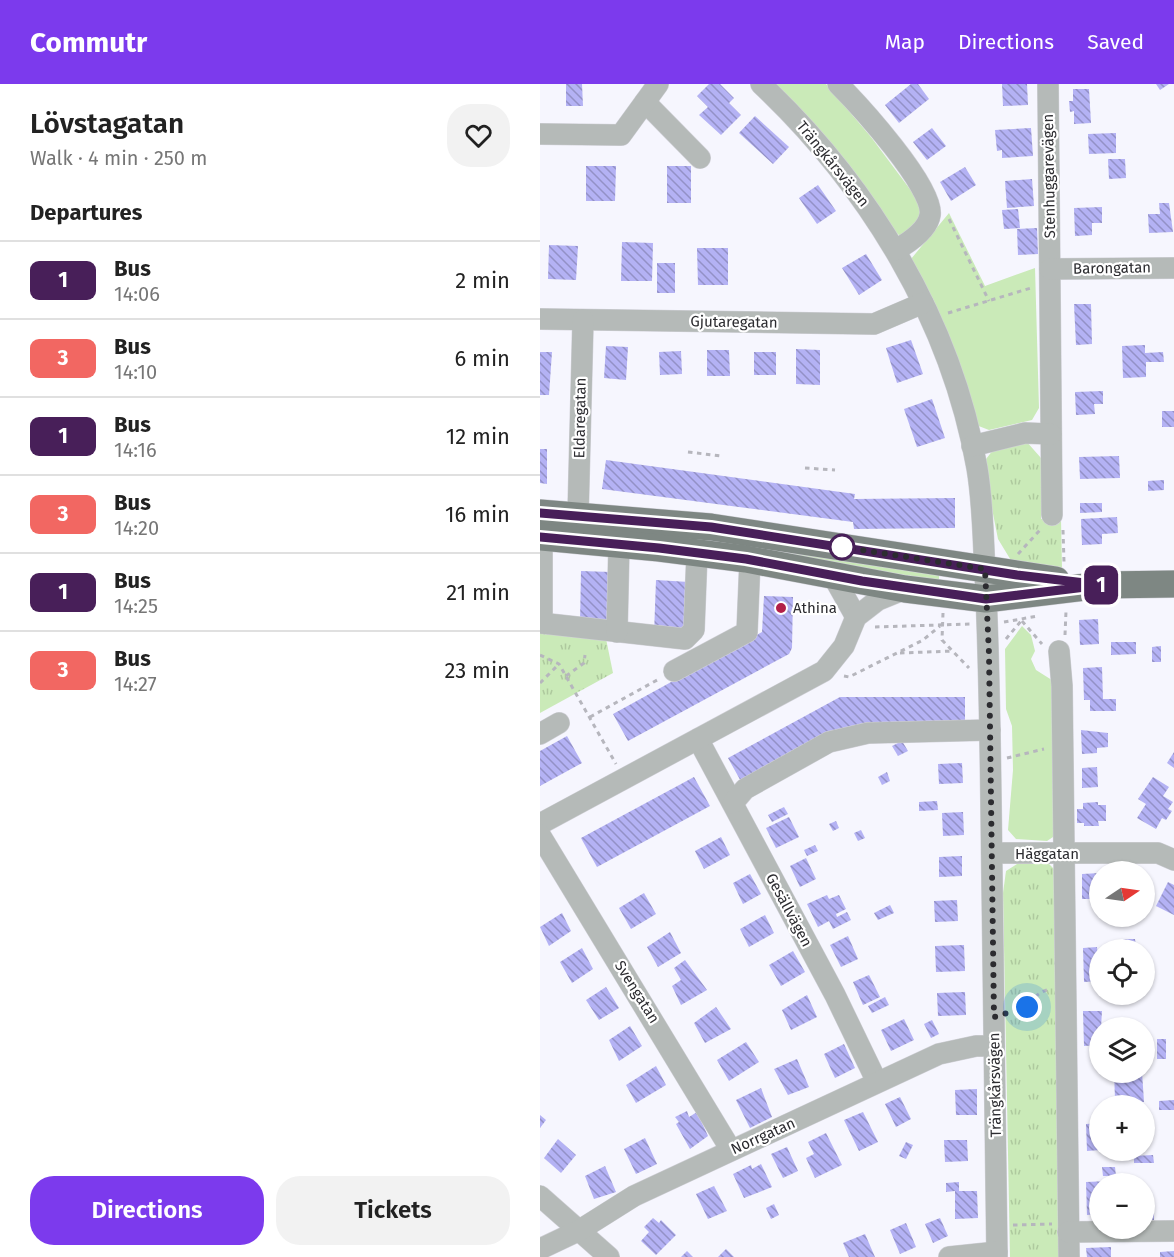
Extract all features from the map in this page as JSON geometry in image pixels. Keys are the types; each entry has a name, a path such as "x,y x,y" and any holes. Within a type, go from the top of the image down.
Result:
{"main road":[{"path":"541,529 711,527 1102,585"},
{"path":"578,528 619,544 750,560 905,589 986,599 1102,585 1174,584"}],"street":[{"path":"540,134 621,135 658,84"},
{"name":"Trängkårsvägen","path":"761,84 829,155 873,214 896,250 926,311 959,398 972,446 981,501 989,654 997,1254"},
{"path":"838,84 889,141 929,202 930,215 924,227 908,244 896,250"},
{"name":"Stenhuggarevägen","path":"1048,84 1050,276"},
{"path":"645,102 700,158"},
{"name":"Barongatan","path":"1050,276 1174,268"},
{"path":"1050,276 1052,515"},
{"name":"Gjutaregatan","path":"540,319 874,324 926,311"},
{"name":"Eldaregatan","path":"578,528 583,320"},
{"path":"972,446 1025,433 1051,434"},
{"path":"541,529 541,623 685,639 694,630 697,553"},
{"path":"618,632 619,544"},
{"path":"674,671 747,632 750,560"},
{"path":"833,576 862,622"},
{"path":"540,824 824,671 878,600 905,589"},
{"path":"1059,651 1069,1257"},
{"path":"540,734 559,723"},
{"path":"733,803 745,789 829,742 868,733 990,730"},
{"name":"Gesällvägen","path":"698,739 835,995 878,1082"},
{"name":"Svengatan","path":"540,835 730,1150"},
{"name":"Häggatan","path":"992,853 1172,854"},
{"name":"Norrgatan","path":"540,1249 580,1230 634,1196 939,1054 976,1046 994,1046"},
{"path":"540,1196 609,1257"},
{"path":"1068,1228 1174,1232"},
{"path":"949,1257 997,1254"}],"path":[{"path":"929,202 944,210 989,301"},
{"path":"926,311 989,301 1050,276"},
{"path":"688,452 721,456"},
{"path":"805,468 835,470"},
{"path":"1015,557 1052,515 1063,523 1064,567"},
{"path":"1021,614 1022,621 1045,647 1059,651 1065,636 1066,608"},
{"path":"989,654 1022,621"},
{"path":"862,622 967,624"},
{"path":"942,625 942,640 989,693"},
{"path":"824,671 849,677 923,640 942,625"},
{"path":"898,653 952,651"},
{"path":"540,655 559,664 624,778"},
{"path":"566,676 584,663 585,655"},
{"path":"540,683 559,664"},
{"path":"590,717 674,671"},
{"path":"990,760 1018,757 1037,749 1062,748"},
{"path":"994,1017 1027,1007 1038,993 1065,984"},
{"path":"997,1226 1068,1228"}],"green space":[{"path":"771,84 826,84 871,137 921,204 918,219 909,232 900,236 894,231"},
{"path":"949,213 985,286 1035,268 1039,408 1032,420 989,430 976,425 911,259"},
{"path":"1026,441 1041,458 1041,519 1061,519 1062,569 1015,567 998,539 983,463 993,450"},
{"path":"594,527 712,540 939,575 939,580 898,574"},
{"path":"1022,626 1031,635 1035,651 1031,659 1036,670 1055,682 1056,835 1047,841 1016,839 1008,830 1013,770 1012,726 1006,709 1005,649"},
{"path":"604,629 613,673 540,713 540,631"},
{"path":"1048,863 1057,872 1063,1257 1010,1257 1003,893 1006,871 1017,864"}],"building":[{"path":"566,84 582,84 583,106 566,106"},
{"path":"709,84 720,84 734,98 729,103 741,115 721,135 699,115 708,107 697,96"},
{"path":"911,84 918,84 929,99 899,123 885,105"},
{"path":"1002,84 1027,84 1028,105 1003,106"},
{"path":"1156,84 1169,84 1160,90"},
{"path":"1073,89 1089,89 1091,123 1074,124 1074,111 1070,112 1069,101 1073,101"},
{"path":"755,116 789,147 773,164 739,133"},
{"path":"932,128 946,146 927,160 913,142"},
{"path":"1031,128 1033,156 1002,158 1002,150 997,151 995,130"},
{"path":"1116,133 1116,153 1089,154 1088,134"},
{"path":"1108,159 1125,159 1126,178 1109,179"},
{"path":"586,166 616,166 615,201 586,201"},
{"path":"667,166 691,166 691,203 667,203"},
{"path":"965,167 976,185 951,201 940,182"},
{"path":"1032,179 1034,206 1007,208 1005,181"},
{"path":"818,185 836,211 817,224 799,198"},
{"path":"1159,203 1169,203 1173,232 1149,233 1148,214 1160,214"},
{"path":"1102,207 1102,223 1092,223 1092,235 1075,236 1074,208"},
{"path":"1018,209 1020,228 1004,229 1002,210"},
{"path":"1037,228 1038,254 1018,255 1017,229"},
{"path":"622,242 653,243 652,281 621,281"},
{"path":"549,245 578,246 576,280 548,279"},
{"path":"697,248 728,248 728,285 698,285"},
{"path":"866,254 882,280 859,295 842,268"},
{"path":"657,263 675,263 675,293 657,293"},
{"path":"1074,304 1091,304 1092,344 1076,345"},
{"path":"911,340 923,374 897,383 886,348"},
{"path":"1145,345 1145,353 1163,352 1164,362 1146,362 1146,377 1123,378 1122,346"},
{"path":"606,346 628,347 626,380 604,378"},
{"path":"796,349 820,350 820,385 796,384"},
{"path":"707,350 729,350 730,376 707,376"},
{"path":"681,351 682,374 660,375 659,352"},
{"path":"540,352 552,352 549,395 540,395"},
{"path":"754,352 776,352 776,375 754,375"},
{"path":"1103,391 1103,404 1094,404 1095,414 1076,415 1075,392"},
{"path":"932,399 945,438 917,447 904,409"},
{"path":"1162,411 1174,411 1174,427 1162,427"},
{"path":"540,449 547,449 547,484 540,483"},
{"path":"1119,456 1120,478 1080,479 1079,457"},
{"path":"606,460 855,494 854,499 955,498 955,528 854,529 853,522 602,489"},
{"path":"1164,480 1164,490 1148,491 1148,481"},
{"path":"1080,503 1102,503 1102,512 1080,513"},
{"path":"1117,517 1118,533 1102,534 1102,544 1082,545 1081,519"},
{"path":"581,571 611,572 611,623 580,623"},
{"path":"656,580 689,582 688,635 654,634"},
{"path":"764,596 793,597 792,648 789,654 628,741 613,714 762,632"},
{"path":"1098,619 1099,644 1080,645 1079,620"},
{"path":"1111,642 1136,642 1136,654 1111,655"},
{"path":"1161,646 1161,662 1152,662 1152,647"},
{"path":"1102,667 1103,699 1116,699 1116,711 1090,711 1090,700 1084,700 1083,668"},
{"path":"840,697 965,697 965,728 848,728 743,785 728,758"},
{"path":"1081,730 1108,733 1108,747 1097,748 1097,753 1082,754"},
{"path":"567,736 582,763 540,786 540,751"},
{"path":"902,741 908,751 898,756 892,746"},
{"path":"1174,752 1174,768 1167,763"},
{"path":"962,763 963,783 939,784 938,764"},
{"path":"1097,767 1098,787 1082,788 1082,768"},
{"path":"887,772 890,781 882,785 878,777"},
{"path":"694,777 710,806 597,867 581,838"},
{"path":"1153,777 1169,787 1163,796 1173,802 1168,809 1172,811 1166,820 1162,818 1156,829 1137,818 1146,804 1138,799"},
{"path":"937,801 938,810 919,811 919,802"},
{"path":"1098,802 1098,805 1106,805 1106,821 1098,821 1099,826 1084,826 1084,823 1077,823 1077,809 1083,809 1083,803"},
{"path":"784,807 788,814 772,822 768,815"},
{"path":"963,812 964,835 943,836 942,813"},
{"path":"789,817 799,837 776,848 766,828"},
{"path":"836,821 839,828 833,831 829,824"},
{"path":"861,830 865,838 858,841 854,833"},
{"path":"721,837 730,855 704,869 695,851"},
{"path":"815,845 818,851 807,856 804,850"},
{"path":"962,856 962,876 939,877 939,857"},
{"path":"806,858 816,879 800,887 790,866"},
{"path":"750,874 761,894 743,904 733,883"},
{"path":"1082,874 1089,874 1089,899 1082,899"},
{"path":"1168,882 1174,885 1174,915 1156,906"},
{"path":"644,893 656,914 631,929 619,908"},
{"path":"827,895 829,899 839,895 846,909 836,914 837,917 847,912 851,920 833,929 829,921 818,927 807,904"},
{"path":"957,900 958,921 935,922 934,901"},
{"path":"890,905 894,913 878,920 874,913"},
{"path":"562,913 571,931 549,946 540,927"},
{"path":"765,915 774,933 749,947 740,929"},
{"path":"670,932 681,953 658,967 647,947"},
{"path":"848,936 858,959 841,967 830,945"},
{"path":"964,945 965,971 936,972 935,946"},
{"path":"582,948 593,969 572,983 560,962"},
{"path":"1083,948 1089,948 1089,982 1084,982"},
{"path":"793,951 805,972 781,986 769,965"},
{"path":"685,960 707,990 681,1005 672,986 681,980 674,968"},
{"path":"869,975 880,997 863,1005 853,982"},
{"path":"606,987 619,1008 599,1020 586,1000"},
{"path":"965,992 966,1015 938,1016 937,993"},
{"path":"807,995 817,1017 791,1030 782,1010"},
{"path":"885,997 889,1005 872,1013 868,1006"},
{"path":"716,1007 731,1029 705,1043 694,1023"},
{"path":"1083,1011 1102,1011 1102,1017 1089,1017 1089,1046 1084,1046"},
{"path":"904,1019 914,1040 891,1051 881,1030"},
{"path":"932,1020 939,1034 931,1038 924,1024"},
{"path":"630,1026 642,1046 619,1061 609,1040"},
{"path":"1157,1039 1166,1039 1166,1059 1157,1059"},
{"path":"746,1042 759,1062 729,1081 717,1060"},
{"path":"844,1044 855,1068 835,1078 824,1054"},
{"path":"797,1059 809,1087 788,1095 774,1069"},
{"path":"656,1066 666,1085 636,1103 626,1085"},
{"path":"1114,1083 1143,1083 1144,1095 1115,1095"},
{"path":"761,1088 772,1117 750,1128 736,1100"},
{"path":"977,1089 977,1115 956,1115 955,1090"},
{"path":"900,1097 911,1119 896,1127 885,1104"},
{"path":"1174,1100 1174,1110 1159,1110 1159,1101"},
{"path":"687,1111 689,1117 697,1112 708,1136 690,1149 676,1124 679,1122 675,1117"},
{"path":"863,1112 878,1142 859,1151 844,1120"},
{"path":"540,1115 546,1120 540,1128"},
{"path":"1086,1124 1089,1124 1089,1151 1087,1151"},
{"path":"826,1133 842,1165 815,1178 806,1158 814,1154 808,1142"},
{"path":"645,1138 657,1164 636,1174 624,1149"},
{"path":"558,1139 576,1155 561,1173 544,1158"},
{"path":"944,1140 967,1140 968,1161 945,1162"},
{"path":"906,1142 913,1145 906,1159 899,1156"},
{"path":"787,1147 798,1171 783,1178 771,1154"},
{"path":"1134,1161 1154,1161 1154,1163 1134,1163"},
{"path":"761,1164 772,1187 744,1198 733,1174 751,1165 752,1169"},
{"path":"605,1166 616,1192 594,1199 585,1176"},
{"path":"1102,1167 1115,1167 1116,1173 1103,1173"},
{"path":"959,1182 959,1191 977,1191 978,1218 955,1219 955,1191 946,1192 946,1183"},
{"path":"1086,1182 1089,1182 1089,1215 1087,1215"},
{"path":"714,1186 727,1211 708,1219 696,1194"},
{"path":"774,1204 779,1215 771,1219 766,1208"},
{"path":"653,1218 659,1223 661,1220 676,1235 656,1255 641,1241 649,1232 644,1227"},
{"path":"940,1218 948,1236 933,1243 925,1224"},
{"path":"906,1223 916,1247 900,1254 890,1230"},
{"path":"865,1234 875,1257 849,1257 843,1243"},
{"path":"1111,1247 1111,1257 1087,1257 1086,1248"},
{"path":"726,1249 734,1257 718,1257"},
{"path":"687,1251 693,1257 681,1257"},
{"path":"1174,1251 1174,1257 1160,1257 1160,1252"}],"bus line":[{"name":"1","path":"540,513 649,520 711,527 1017,575 1102,585 986,599 905,589 746,559 540,537"}],"place":[{"name":"Athina","path":"781,608"}],"route":[{"path":"842,547 985,569 989,654 994,1017 1027,1007"}]}
